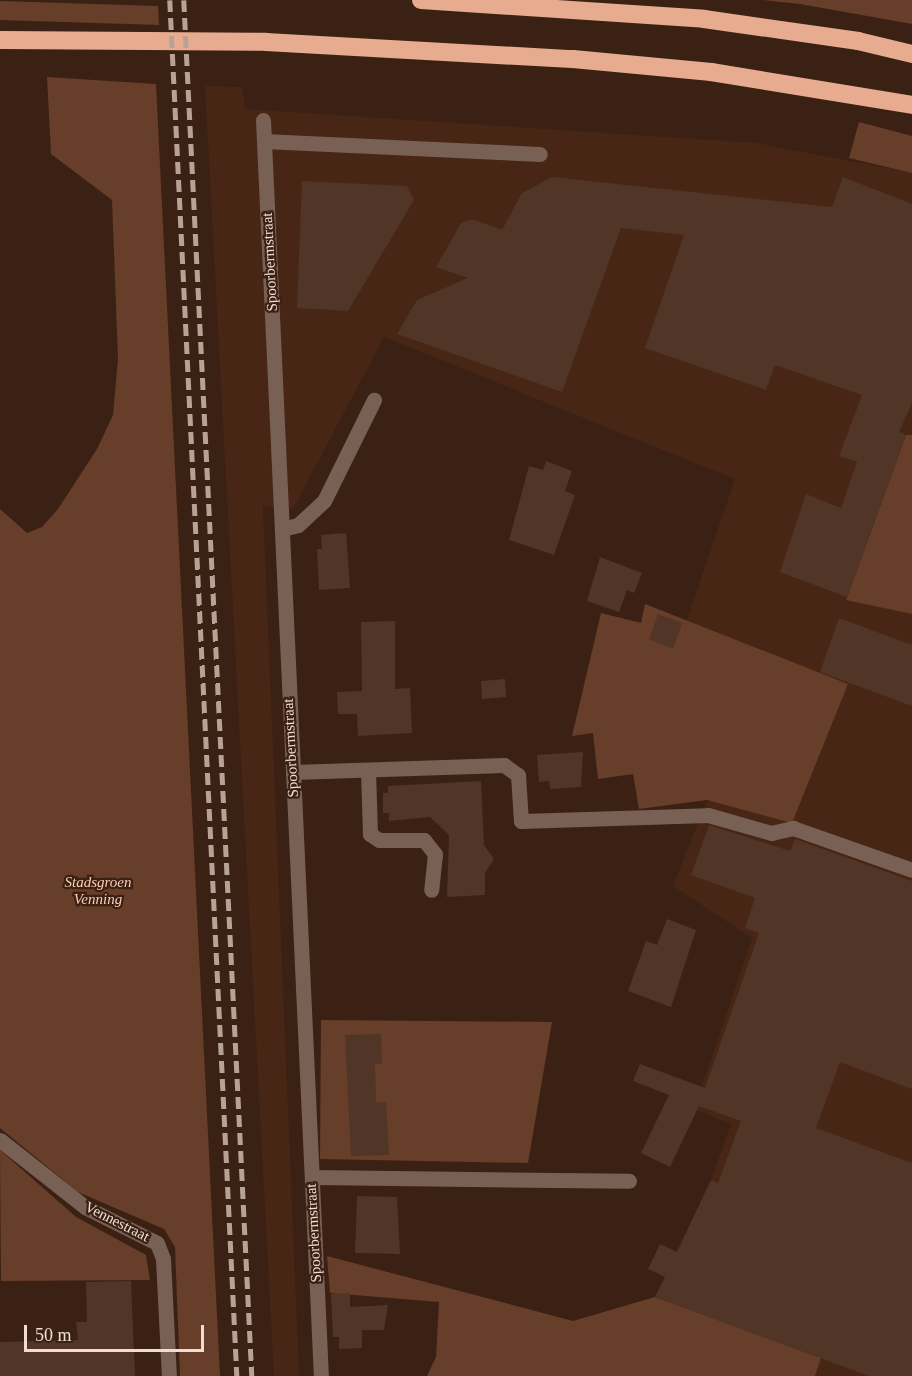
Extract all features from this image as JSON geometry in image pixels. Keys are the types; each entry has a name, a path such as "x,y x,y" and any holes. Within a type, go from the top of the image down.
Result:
{"highway":[{"path":"421,0 704,20 858,41 912,54"},
{"path":"0,39 266,42 573,59 711,72 912,105"}],"street":[{"name":"Spoorbermstraat","path":"263,120 321,1376"},
{"path":"264,141 540,154"},
{"path":"282,529 298,525 324,501 374,400"},
{"path":"292,772 504,765 518,775 521,821 708,815 771,833 793,828 912,870"},
{"path":"368,770 370,834 379,840 424,840 435,854 431,890"},
{"name":"Vennestraat","path":"0,1140 85,1207 157,1243 163,1259 169,1376"},
{"path":"312,1177 628,1181"}],"shaded area":[{"path":"205,86 242,87 245,109 757,143 912,173 912,435 906,435 846,599 912,614 912,1376 815,1376 821,1358 655,1297 711,1180 731,1124 694,1109 752,938 673,886 707,800 792,822 848,684 686,622 735,479 384,337 293,509 263,506 299,1376 274,1376"}],"green space":[{"path":"763,0 912,0 912,24 800,4"},
{"path":"0,1 158,6 159,25 0,20"},
{"name":"Stadsgroen Venning","path":"47,77 156,84 220,1376 180,1376 175,1247 164,1229 78,1192 0,1128 0,509 27,533 42,527 58,509 97,449 113,415 118,359 112,200 51,154"},
{"path":"859,122 912,136 912,173 849,158"},
{"path":"906,435 912,435 912,614 846,600"},
{"path":"645,604 848,684 792,823 707,800 639,809 633,774 598,779 593,733 572,736 601,613 641,623"},
{"path":"321,1020 552,1022 528,1163 320,1159"},
{"path":"0,1150 76,1217 146,1255 150,1280 1,1281"},
{"path":"327,1256 573,1321 655,1297 821,1358 815,1376 427,1376 436,1357 439,1302 330,1293"}],"building":[{"path":"552,177 832,207 843,177 912,204 912,403 899,432 906,435 847,597 780,572 806,494 841,508 857,462 839,456 862,395 775,365 766,390 645,348 684,235 621,228 562,392 397,334 417,300 468,278 436,267 461,223 472,219 502,230 522,193"},
{"path":"302,181 407,186 414,200 348,311 297,308"},
{"path":"546,461 572,471 565,491 575,495 554,555 509,540 529,466 543,470"},
{"path":"346,533 350,588 319,590 317,549 322,549 321,535"},
{"path":"600,557 642,573 634,593 627,590 619,612 587,601"},
{"path":"658,614 682,623 673,649 649,639"},
{"path":"839,618 912,645 912,706 820,672"},
{"path":"395,621 395,689 410,688 412,733 358,736 357,714 338,714 337,692 362,691 361,622"},
{"path":"505,679 506,697 482,699 481,681"},
{"path":"583,752 581,787 550,789 549,781 539,782 537,755"},
{"path":"481,781 484,845 494,859 485,873 485,895 447,897 449,835 430,817 389,821 389,813 383,813 383,793 388,793 388,786"},
{"path":"709,825 790,851 795,839 912,881 912,1089 840,1062 816,1128 912,1163 912,1376 869,1376 655,1297 665,1277 648,1269 660,1244 677,1252 711,1180 718,1183 741,1121 699,1106 670,1167 641,1153 669,1095 633,1081 640,1064 705,1088 759,933 745,928 755,898 691,875"},
{"path":"667,919 696,930 671,1007 628,991 646,941 657,945"},
{"path":"381,1034 382,1064 375,1064 376,1103 386,1102 389,1155 351,1156 345,1035"},
{"path":"357,1196 397,1197 400,1254 355,1253"},
{"path":"131,1281 135,1376 0,1376 0,1342 78,1340 76,1322 87,1322 86,1282"},
{"path":"350,1293 350,1307 388,1305 384,1330 362,1330 362,1348 339,1349 339,1337 333,1337 331,1294"}],"railway":[{"path":"170,0 237,1376"},
{"path":"184,0 252,1376"}]}
